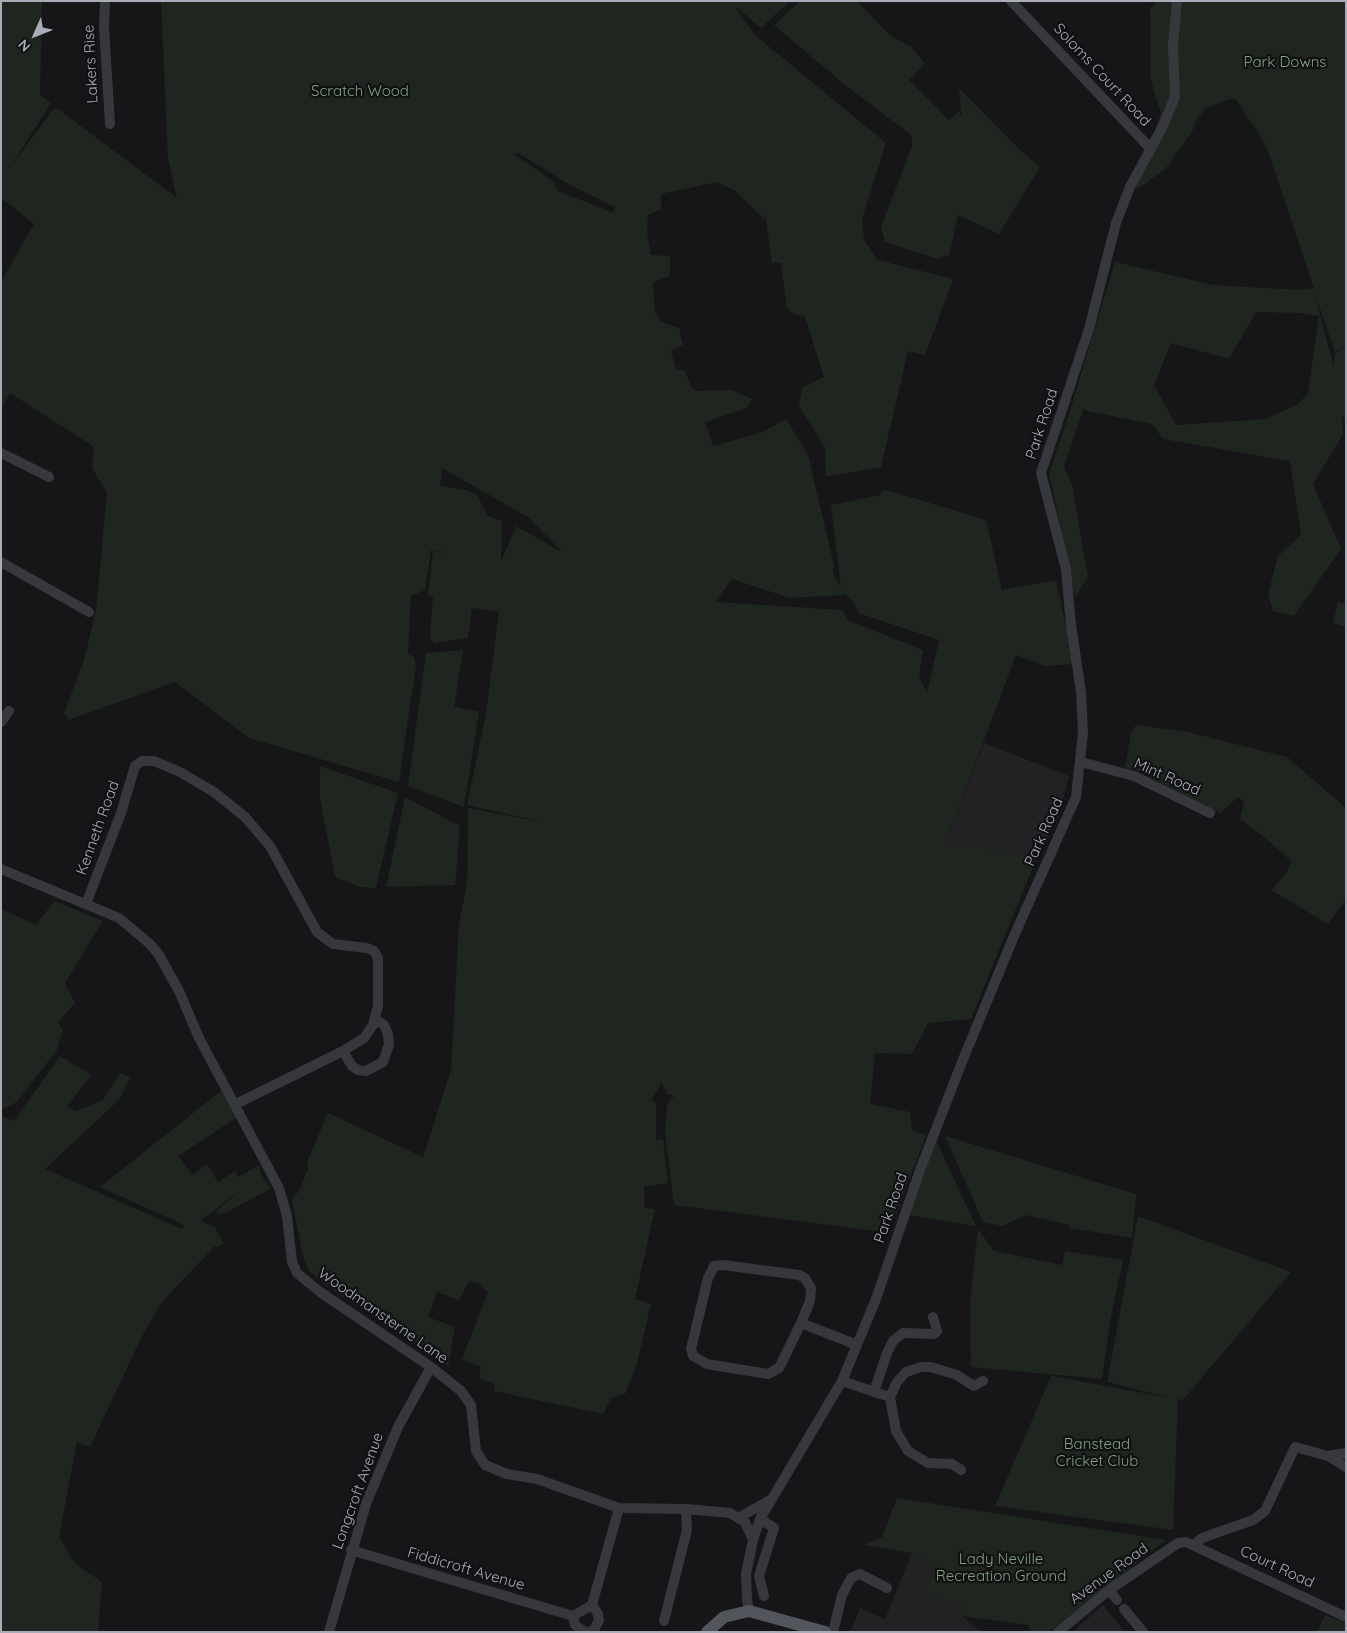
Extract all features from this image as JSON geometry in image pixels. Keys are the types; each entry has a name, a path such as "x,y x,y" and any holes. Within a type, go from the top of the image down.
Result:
{"main road":[{"path":"707,1632 724,1617 749,1611 825,1632"}],"street":[{"name":"Lakers Rise","path":"104,1 110,124"},
{"name":"Soloms Court Road","path":"1011,1 1150,148"},
{"name":"Park Road","path":"749,1611 746,1574 753,1540 760,1519 842,1380 876,1300 920,1170 962,1062 1014,936 1076,797 1081,762 1081,692 1071,625 1066,569 1041,473 1089,329 1116,223 1130,187 1175,97 1173,44 1177,1"},
{"path":"1,453 49,477"},
{"path":"1,562 89,612"},
{"path":"1,722 9,711"},
{"name":"Kenneth Road","path":"86,904 121,813 135,766 138,763 154,761 180,772 214,792 245,817 270,846 318,932 333,944 367,948 374,951 378,958 378,990 375,1019"},
{"name":"Mint Road","path":"1081,762 1134,776 1210,813"},
{"name":"Woodmansterne Lane","path":"1,869 119,918 129,925 159,955 179,991 200,1038 279,1188 287,1216 292,1262 297,1273 320,1292 431,1367 461,1391 471,1405 476,1451 485,1465 507,1474 537,1479 619,1508 722,1511 740,1518"},
{"path":"236,1104 343,1051 364,1038 375,1019 384,1025 388,1034 389,1045 384,1062 366,1072 358,1070 352,1066 343,1051"},
{"path":"723,1265 788,1273 805,1278 811,1288 811,1294 801,1323 779,1368 768,1374 707,1364 693,1356 691,1348 708,1278 714,1266 723,1265"},
{"path":"874,1392 893,1341 903,1333 934,1334 937,1331 933,1317"},
{"path":"801,1323 857,1345"},
{"path":"962,1470 952,1464 928,1463 908,1451 896,1431 890,1397 897,1382 906,1372 921,1366 957,1375 974,1386 983,1381"},
{"name":"Longcroft Avenue","path":"329,1632 351,1550 384,1457 413,1398 431,1367"},
{"path":"842,1380 890,1397"},
{"path":"1194,1545 1202,1538 1253,1520 1265,1511 1294,1447 1328,1456 1346,1467"},
{"path":"1328,1456 1346,1453"},
{"path":"753,1540 748,1528 740,1518 770,1500"},
{"path":"592,1604 599,1620 594,1630 587,1632 575,1625 573,1616 592,1604 619,1508"},
{"path":"664,1620 687,1530 686,1509"},
{"path":"760,1519 774,1528 759,1576 764,1596"},
{"name":"Court Road","path":"1178,1543 1194,1545 1346,1617"},
{"name":"Avenue Road","path":"1058,1632 1109,1590 1178,1543"},
{"name":"Fiddicroft Avenue","path":"351,1550 573,1616"},
{"path":"746,1574 759,1576"},
{"path":"833,1632 842,1595 851,1578 860,1574 887,1588"},
{"path":"1109,1590 1143,1632"}],"shaded area":[{"path":"984,743 1069,776 1060,812 1037,857 981,847 944,847"},
{"path":"912,1553 935,1567 924,1590 964,1608 962,1616 981,1632 847,1632 851,1630 860,1608 885,1619"},
{"path":"1103,1605 1125,1632 1072,1632"}],"green space":[{"name":"Scratch Wood","path":"1,1 42,1 40,95 51,103 9,169 55,107 177,198 168,159 161,1 790,1 761,28 734,5 755,35 886,143 862,219 864,240 878,260 953,279 925,355 908,351 881,467 826,477 825,448 799,406 802,388 824,377 805,317 794,314 787,308 781,263 772,263 765,212 765,220 734,190 717,182 661,194 661,209 648,215 647,232 651,255 670,256 670,276 653,282 655,312 661,322 679,328 683,345 671,351 676,369 685,371 691,387 697,391 732,390 752,399 747,408 705,422 713,446 763,432 786,419 808,455 834,565 833,573 841,588 831,505 880,495 884,489 986,520 1002,590 1056,580 1074,664 1045,666 1016,655 944,847 981,847 1037,857 971,1019 928,1023 912,1054 875,1053 870,1104 910,1112 912,1130 926,1135 896,1214 894,1214 883,1232 674,1205 665,1133 667,1105 674,1096 667,1094 662,1083 651,1099 656,1104 656,1140 663,1139 668,1183 644,1187 645,1208 655,1209 635,1299 651,1304 637,1364 625,1394 611,1398 603,1414 494,1391 495,1384 479,1378 481,1367 462,1359 488,1292 479,1283 469,1281 459,1300 437,1292 428,1317 455,1327 448,1366 340,1295 309,1271 302,1252 292,1200 300,1189 308,1169 307,1162 328,1113 423,1157 451,1070 459,923 467,884 468,808 547,823 467,805 486,713 499,612 472,608 468,638 434,643 430,638 433,597 428,596 433,551 449,553 431,550 425,590 411,596 408,654 414,657 416,665 399,782 249,738 175,682 68,720 64,713 84,660 96,610 107,493 92,468 94,447 10,393 1,409 1,282 34,224 1,198","holes":["518,153 568,184 615,207 614,213 558,191 553,181 515,155","442,468 528,517 563,553 516,526 501,562 502,521 488,516 477,495 466,490 440,486","732,579 790,598 845,595 844,592 854,603 858,613 939,640 927,693 919,676 923,650 847,620 843,610 715,602"]},
{"path":"800,1 857,1 891,36 910,46 925,63 909,80 949,120 959,111 962,119 959,88 1019,149 1040,167 999,234 958,215 949,255 938,259 885,242 881,227 912,146 912,136 845,85 774,25"},
{"name":"Park Downs","path":"1158,1 1346,1 1346,346 1335,352 1314,291 1334,368 1335,353 1346,347 1346,425 1342,414 1343,434 1313,484 1341,549 1294,616 1273,611 1268,594 1278,556 1301,535 1290,461 1163,439 1152,424 1083,410 1064,467 1072,485 1088,577 1075,597 1049,473 1115,262 1213,285 1301,290 1314,288 1265,143 1236,100 1229,99 1205,109 1196,120 1194,128 1185,142 1166,168 1138,189 1135,187 1161,113 1151,81 1150,9","holes":["1256,312 1300,313 1319,316 1308,393 1298,404 1266,419 1176,425 1154,385 1171,343 1229,359"]},
{"path":"1338,602 1346,604 1346,627 1333,623"},
{"path":"463,650 454,707 479,712 464,807 408,786 426,653"},
{"path":"1136,725 1188,732 1287,757 1346,808 1346,899 1328,924 1271,890 1285,875 1292,862 1263,836 1240,819 1244,802 1238,797 1220,813 1139,771 1125,768 1131,733"},
{"path":"320,766 398,793 376,888 360,887 335,877 320,798"},
{"path":"405,797 460,826 455,885 386,887"},
{"path":"54,901 103,921 65,983 75,1003 58,1022 63,1030 57,1050 17,1102 1,1110 1,909 36,925"},
{"path":"60,1056 91,1075 67,1106 75,1111 102,1101 120,1073 130,1077 120,1099 45,1169 182,1229 184,1225 100,1187 222,1090 236,1118 178,1156 193,1175 207,1164 218,1182 235,1171 238,1177 259,1165 261,1174 270,1189 224,1214 215,1212 242,1189 200,1221 215,1227 224,1244 214,1247 162,1302 141,1338 90,1447 77,1442 59,1537 75,1563 102,1582 98,1632 1,1632 1,1115 14,1121"},
{"path":"945,1136 1136,1194 1132,1238 1070,1228 1070,1225 1025,1215 1003,1226 983,1222"},
{"path":"936,1140 976,1226 908,1215"},
{"name":"Banstead Cricket Club","path":"1138,1216 1291,1272 1183,1400 1178,1399 1173,1530 995,1506 1051,1376 1171,1398 1107,1382"},
{"path":"978,1229 994,1251 1062,1265 1065,1251 1123,1260 1111,1317 1102,1379 971,1367 970,1300"},
{"name":"Lady Neville Recreation Ground","path":"897,1498 1166,1540 1049,1632 1031,1632 1028,1625 962,1616 964,1608 924,1590 935,1567 912,1553 863,1545 882,1537"},
{"path":"1325,1615 1346,1623 1346,1632 1317,1632"}]}
